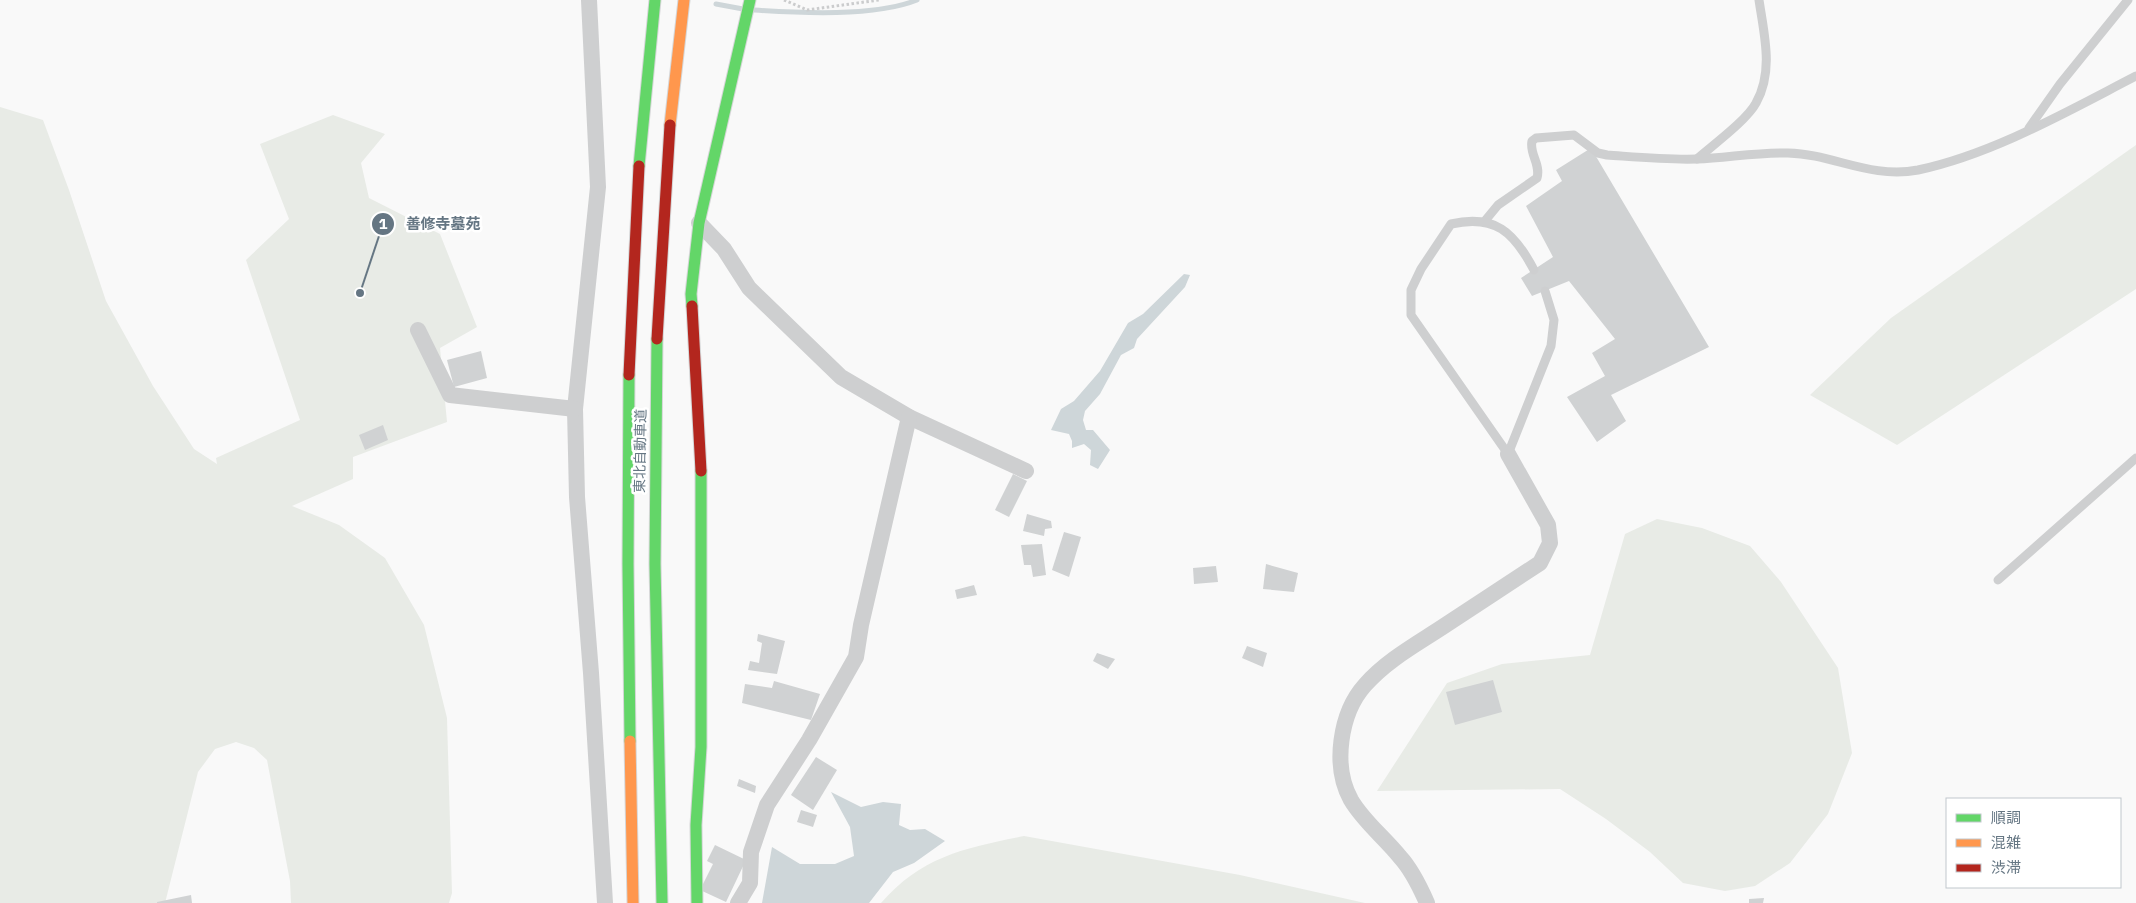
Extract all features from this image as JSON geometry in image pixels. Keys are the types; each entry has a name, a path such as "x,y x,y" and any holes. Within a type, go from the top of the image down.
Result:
{"main road":[{"name":"東北自動車道","path":"633,903 626,547 627,447 638,189 655,0"},
{"name":"東北自動車道","path":"662,903 654,521 658,298 668,134 684,0"},
{"path":"697,903 696,825 701,747 702,446 691,294 699,223 750,0"},
{"path":"662,208 681,152"}],"street":[{"path":"589,0 598,187 575,409 577,497 592,683 605,903"},
{"path":"699,223 724,249 748,288 841,377 909,417 1026,471"},
{"path":"418,330 450,395 575,409"},
{"path":"738,903 750,883 751,852 766,805 809,740 856,657 861,626 909,417"},
{"path":"1427,903 1421,888 1401,858 1370,826 1350,798 1342,770 1341,743 1349,712 1364,686 1393,659 1540,563 1550,543 1548,526 1508,454"}],"lane":[{"path":"1697,159 1756,104 1767,68 1760,0"},
{"path":"2028,129 2060,84 2128,0"},
{"path":"1484,222 1498,205 1537,178 1539,170 1531,146 1532,141 1536,138 1574,135 1598,153 1606,155 1697,159 1789,152 1824,158 1861,169 1889,173 1916,170 1942,164 1988,148 2136,76"},
{"path":"1508,454 1411,315 1411,290 1421,268 1451,224 1472,219 1508,232 1526,255 1534,270"},
{"path":"1508,454 1552,346 1554,320 1545,291"},
{"path":"1998,580 2136,458"}],"path":[{"path":"784,0 807,10 879,0"}],"shaded area":[{"path":"0,107 43,120 69,190 106,301 153,386 194,449 217,464 216,458 300,420 246,260 289,219 260,144 333,115 385,134 361,163 369,198 440,234 477,327 440,348 447,422 353,457 353,479 292,506 339,525 385,558 424,625 447,718 452,893 449,903 291,903 290,881 267,760 254,748 236,742 215,749 198,772 165,903 0,903"},
{"path":"2136,145 2136,289 1897,445 1810,395 1891,318"},
{"path":"1184,274 1190,275 1185,287 1137,339 1134,348 1121,355 1100,394 1085,411 1083,420 1086,430 1093,430 1110,450 1098,469 1090,465 1091,450 1084,444 1072,448 1069,434 1051,430 1061,409 1074,401 1100,371 1128,323 1143,314"},
{"path":"1657,519 1702,528 1750,546 1781,582 1838,668 1852,753 1828,814 1790,863 1755,886 1725,891 1683,883 1650,852 1606,819 1560,789 1377,791 1447,683 1502,664 1590,655 1625,534"},
{"path":"831,792 861,807 883,802 901,804 899,825 910,830 925,829 945,841 914,863 893,872 869,903 762,903 772,847 800,864 835,864 854,856 850,827"},
{"path":"1024,836 1240,875 1365,903 881,903 912,874 946,856"}],"building":[{"path":"1591,148 1709,347 1611,395 1626,421 1597,442 1567,397 1605,376 1592,353 1615,339 1569,281 1532,296 1521,278 1553,257 1526,206 1562,181 1556,170"},
{"path":"481,351 487,378 454,387 447,360"},
{"path":"383,425 388,440 365,450 359,435"},
{"path":"1013,474 1027,481 1009,517 995,510"},
{"path":"1027,514 1051,521 1052,528 1045,529 1044,536 1023,531"},
{"path":"1064,532 1081,537 1069,577 1052,570"},
{"path":"1042,544 1046,575 1033,577 1031,565 1024,565 1021,545"},
{"path":"1266,564 1298,573 1294,592 1263,589"},
{"path":"1216,566 1218,582 1194,584 1193,568"},
{"path":"974,585 977,595 957,599 955,590"},
{"path":"758,634 785,641 777,674 748,670 750,661 759,663 762,643 757,641"},
{"path":"1247,646 1267,653 1263,667 1242,658"},
{"path":"1097,653 1115,659 1108,669 1093,661"},
{"path":"1493,680 1502,712 1455,725 1446,692"},
{"path":"774,681 820,694 811,720 742,703 745,684 772,688"},
{"path":"816,757 837,770 813,810 791,795"},
{"path":"739,779 756,786 755,793 737,786"},
{"path":"801,810 817,815 813,827 797,822"},
{"path":"715,845 746,860 726,902 700,890 713,864 707,861"},
{"path":"191,895 192,903 157,903 157,902"},
{"path":"1764,898 1763,903 1749,903 1749,899"}],"waterway":[{"path":"754,10 814,13 859,11 880,9 917,0"},
{"path":"716,4 743,9"}],"traffic: fast":[{"path":"639,166 655,0"},
{"path":"692,306 691,294 699,223 750,0"},
{"path":"657,339 655,564 662,903"},
{"path":"629,375 628,564 630,741"},
{"path":"697,903 696,825 701,747 701,471"}],"traffic: slow":[{"path":"670,125 684,0"},
{"path":"630,741 633,903"}],"traffic: jam":[{"path":"657,339 670,125"},
{"path":"629,375 639,166"},
{"path":"692,306 701,471"}],"place":[{"name":"善修寺墓苑","path":"360,293"}]}
